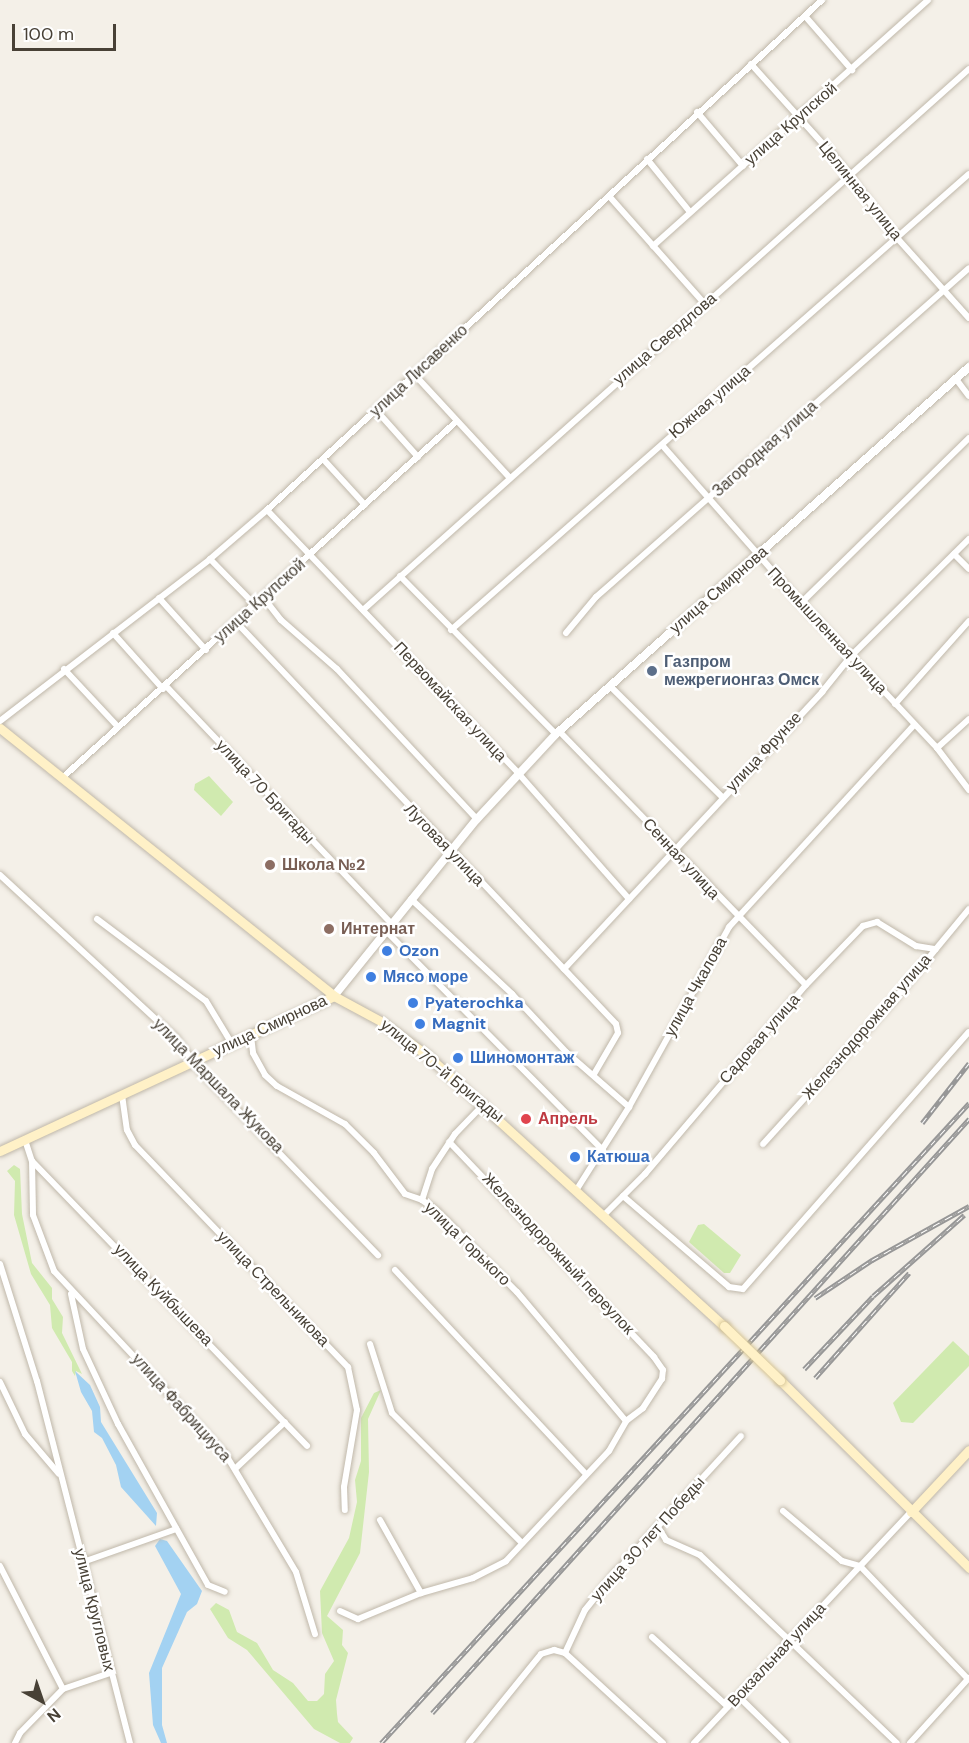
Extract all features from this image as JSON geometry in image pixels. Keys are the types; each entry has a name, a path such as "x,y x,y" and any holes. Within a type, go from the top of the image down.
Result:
{"main road":[{"name":"улица 70-й Бригады","path":"0,728 334,996 390,1027 484,1104 724,1326 969,1568"},
{"name":"улица Смирнова","path":"0,1151 334,996"},
{"name":"Вокзальная улица","path":"911,1512 969,1449"}],"street":[{"name":"улица Лисавенко","path":"0,721 64,669 210,559 267,510 609,196 697,112 822,0"},
{"name":"улица Крупской","path":"653,246 928,0"},
{"path":"805,16 852,70"},
{"name":"Целинная улица","path":"751,64 833,155 898,239 969,318"},
{"name":"улица Свердлова","path":"363,610 509,477 969,69"},
{"path":"697,112 744,166"},
{"path":"647,159 690,212"},
{"name":"Южная улица","path":"451,630 898,239 969,174"},
{"path":"609,196 705,304"},
{"name":"Загородная улица","path":"566,633 596,597 969,268"},
{"name":"улица Смирнова","path":"334,996 477,819 558,733 969,367"},
{"path":"414,374 509,477"},
{"path":"956,379 969,396"},
{"path":"376,410 418,457"},
{"name":"улица Крупской","path":"62,778 457,422"},
{"path":"801,603 969,438"},
{"name":"Промышленная улица","path":"662,445 758,556 895,705 938,748 969,789"},
{"path":"323,459 365,505"},
{"name":"Первомайская улица","path":"267,510 518,773 629,898"},
{"name":"улица Фрунзе","path":"564,969 673,849 822,692 851,656 969,539"},
{"path":"954,554 969,569"},
{"path":"210,559 255,605"},
{"name":"Сенная улица","path":"400,576 451,630 558,733 806,985"},
{"path":"263,597 281,620 337,669 477,819"},
{"path":"159,598 206,650"},
{"path":"895,705 969,621"},
{"name":"Луговая улица","path":"236,622 618,1028 594,1074"},
{"name":"улица 70 Бригады","path":"113,633 388,927 603,1150"},
{"path":"64,669 118,727"},
{"path":"610,686 722,797"},
{"path":"938,748 969,719"},
{"name":"улица Чкалова","path":"578,1189 629,1107 701,973 738,918 914,725"},
{"name":"улица Маршала Жукова","path":"0,874 176,1038 194,1062 378,1255"},
{"path":"411,899 629,1107"},
{"name":"Железнодорожная улица","path":"763,1144 969,909"},
{"path":"97,918 206,1001 232,1044"},
{"name":"Садовая улица","path":"605,1214 844,943 870,922 883,924 916,946 936,949"},
{"path":"623,1196 729,1287 743,1288 969,1032"},
{"name":"улица Горького","path":"251,1036 258,1065 277,1086 345,1125 374,1153 405,1194 422,1200 517,1292 626,1421"},
{"name":"улица Стрельникова","path":"122,1095 127,1130 135,1145 348,1367 357,1410 344,1487 345,1510"},
{"path":"422,1200 425,1182 449,1142 484,1104"},
{"name":"улица Куйбышева","path":"25,1140 32,1161 307,1446"},
{"name":"Железнодорожный переулок","path":"449,1142 581,1277 663,1370 654,1394 626,1421"},
{"name":"улица Фабрициуса","path":"32,1161 30,1193 39,1238 54,1271 71,1293 183,1406 236,1468 296,1572 315,1634"},
{"name":"улица Кругловых","path":"0,1264 27,1344 110,1673 130,1743"},
{"path":"395,1270 585,1473"},
{"name":"улица Фабрициуса","path":"71,1293 83,1349 118,1424 208,1585 225,1592"},
{"path":"370,1344 392,1413 522,1543"},
{"name":"улица Кругловых","path":"0,1382 25,1434 61,1476"},
{"path":"340,1611 358,1619 421,1593 494,1569 515,1554 522,1543 571,1495 585,1473 609,1451 626,1421"},
{"path":"236,1468 285,1422"},
{"name":"улица 30 лет Победы","path":"566,1653 585,1610 741,1436"},
{"path":"783,1511 842,1561 860,1566 968,1678 910,1743"},
{"name":"Вокзальная улица","path":"694,1743 911,1512"},
{"path":"380,1520 421,1593"},
{"path":"658,1527 666,1540 700,1555 897,1743"},
{"path":"83,1562 176,1529"},
{"path":"0,1566 63,1689"},
{"path":"0,1586 8,1583"},
{"path":"652,1637 728,1707"},
{"path":"469,1743 541,1654 554,1650 566,1653 663,1743"},
{"path":"15,1743 20,1733 63,1689 110,1673"},
{"path":"738,1696 786,1743"}],"green space":[{"path":"209,776 233,802 221,816 194,790 195,784"},
{"path":"14,1165 20,1169 22,1214 32,1263 52,1288 52,1299 63,1317 62,1333 82,1374 76,1371 75,1376 72,1371 72,1362 52,1328 50,1305 31,1274 14,1215 15,1181 7,1171"},
{"path":"704,1224 741,1255 730,1273 724,1273 689,1242 698,1225"},
{"path":"953,1341 969,1356 969,1366 913,1423 901,1422 893,1403"},
{"path":"381,1390 368,1419 369,1472 360,1553 327,1616 343,1630 342,1645 348,1653 336,1700 338,1722 353,1738 350,1743 340,1743 314,1729 247,1650 228,1638 210,1609 216,1603 229,1610 237,1632 257,1643 273,1670 293,1683 308,1701 317,1701 324,1694 325,1674 334,1661 322,1633 320,1591 349,1538 357,1502 355,1480 361,1461 361,1418 374,1393"}],"water":[{"path":"75,1371 90,1385 100,1407 101,1422 157,1513 156,1526 121,1487 116,1465 102,1438 94,1432 92,1411 81,1392"},
{"path":"160,1539 167,1541 202,1591 197,1604 187,1612 162,1668 162,1725 167,1743 161,1743 153,1725 149,1673 181,1594 155,1546"}],"railway":[{"path":"922,1123 969,1063"},
{"path":"381,1743 969,1103"},
{"path":"432,1713 969,1119"},
{"path":"815,1298 872,1260 969,1206"},
{"path":"804,1369 873,1296 964,1215"},
{"path":"815,1378 909,1273"}],"place":[{"name":"Газпром межрегионгаз Омск","path":"652,671"},
{"name":"Школа №2","path":"270,865"},
{"name":"Интернат","path":"329,929"},
{"name":"Ozon","path":"387,951"},
{"name":"Мясо море","path":"371,977"},
{"name":"Pyaterochka","path":"413,1003"},
{"name":"Magnit","path":"420,1024"},
{"name":"Шиномонтаж","path":"458,1058"},
{"name":"Апрель","path":"526,1119"},
{"name":"Катюша","path":"575,1157"}]}
